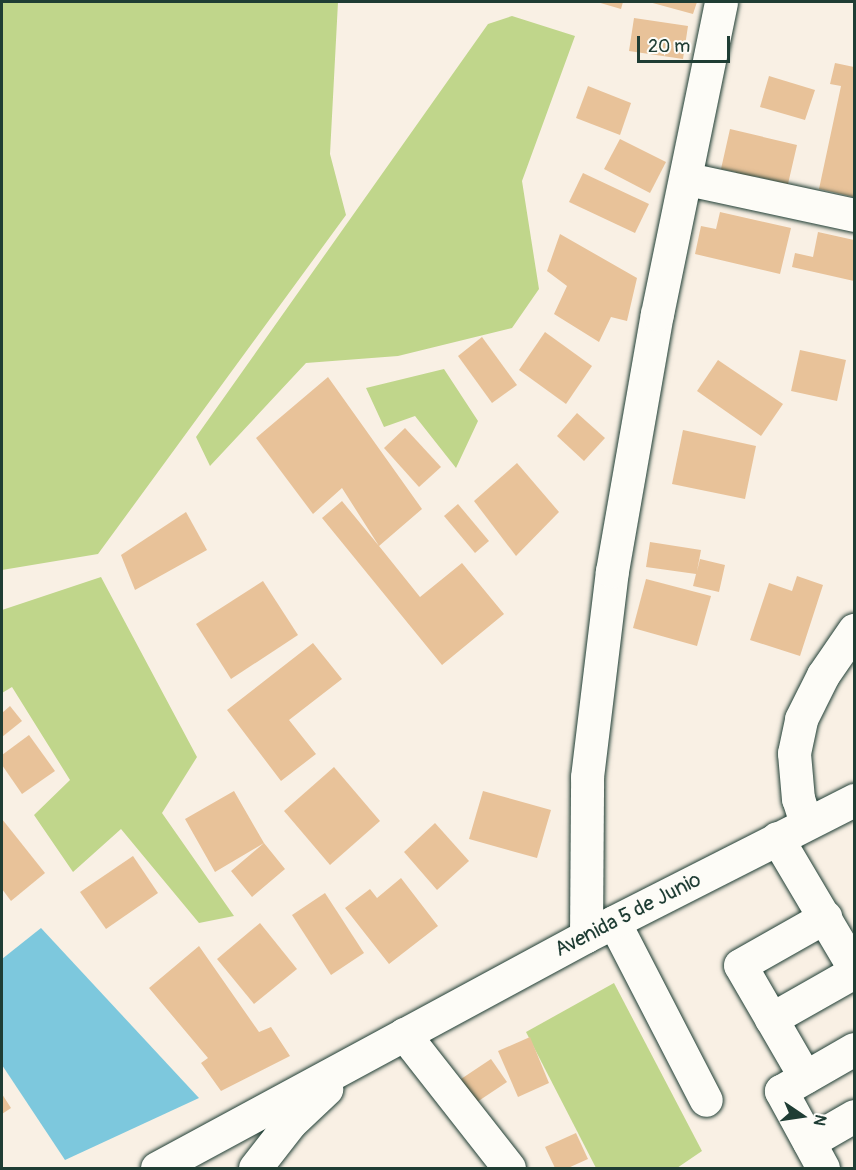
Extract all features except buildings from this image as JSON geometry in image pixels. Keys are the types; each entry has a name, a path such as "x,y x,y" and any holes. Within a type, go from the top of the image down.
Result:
{"street":[{"path":"706,1100 600,929 587,777 612,571 657,314 688,179 721,2"},
{"path":"688,179 855,215"},
{"path":"806,823 798,799 794,753 801,719 823,675 855,630"},
{"name":"Avenida 5 de Junio","path":"404,1034 600,929 855,800"},
{"path":"777,838 855,968"},
{"path":"805,1077 740,965 825,917"},
{"path":"771,1019 855,972"},
{"path":"157,1168 404,1034"},
{"path":"255,1168 314,1098 404,1034"},
{"path":"404,1034 509,1168"},
{"path":"855,1049 780,1091 816,1155 855,1116"}],"green space":[{"path":"2,2 338,2 330,154 346,215 98,554 2,570"},
{"path":"512,16 575,36 522,181 539,289 512,328 398,356 306,363 210,466 196,437 488,24"},
{"path":"444,369 478,421 456,468 415,416 384,427 366,388"},
{"path":"101,577 197,757 162,813 234,916 199,923 121,829 73,872 34,815 70,780 12,687 2,693 2,610"},
{"path":"614,983 702,1151 677,1168 596,1168 526,1032"}],"water":[{"path":"41,928 199,1098 65,1160 2,1065 2,959"}]}
